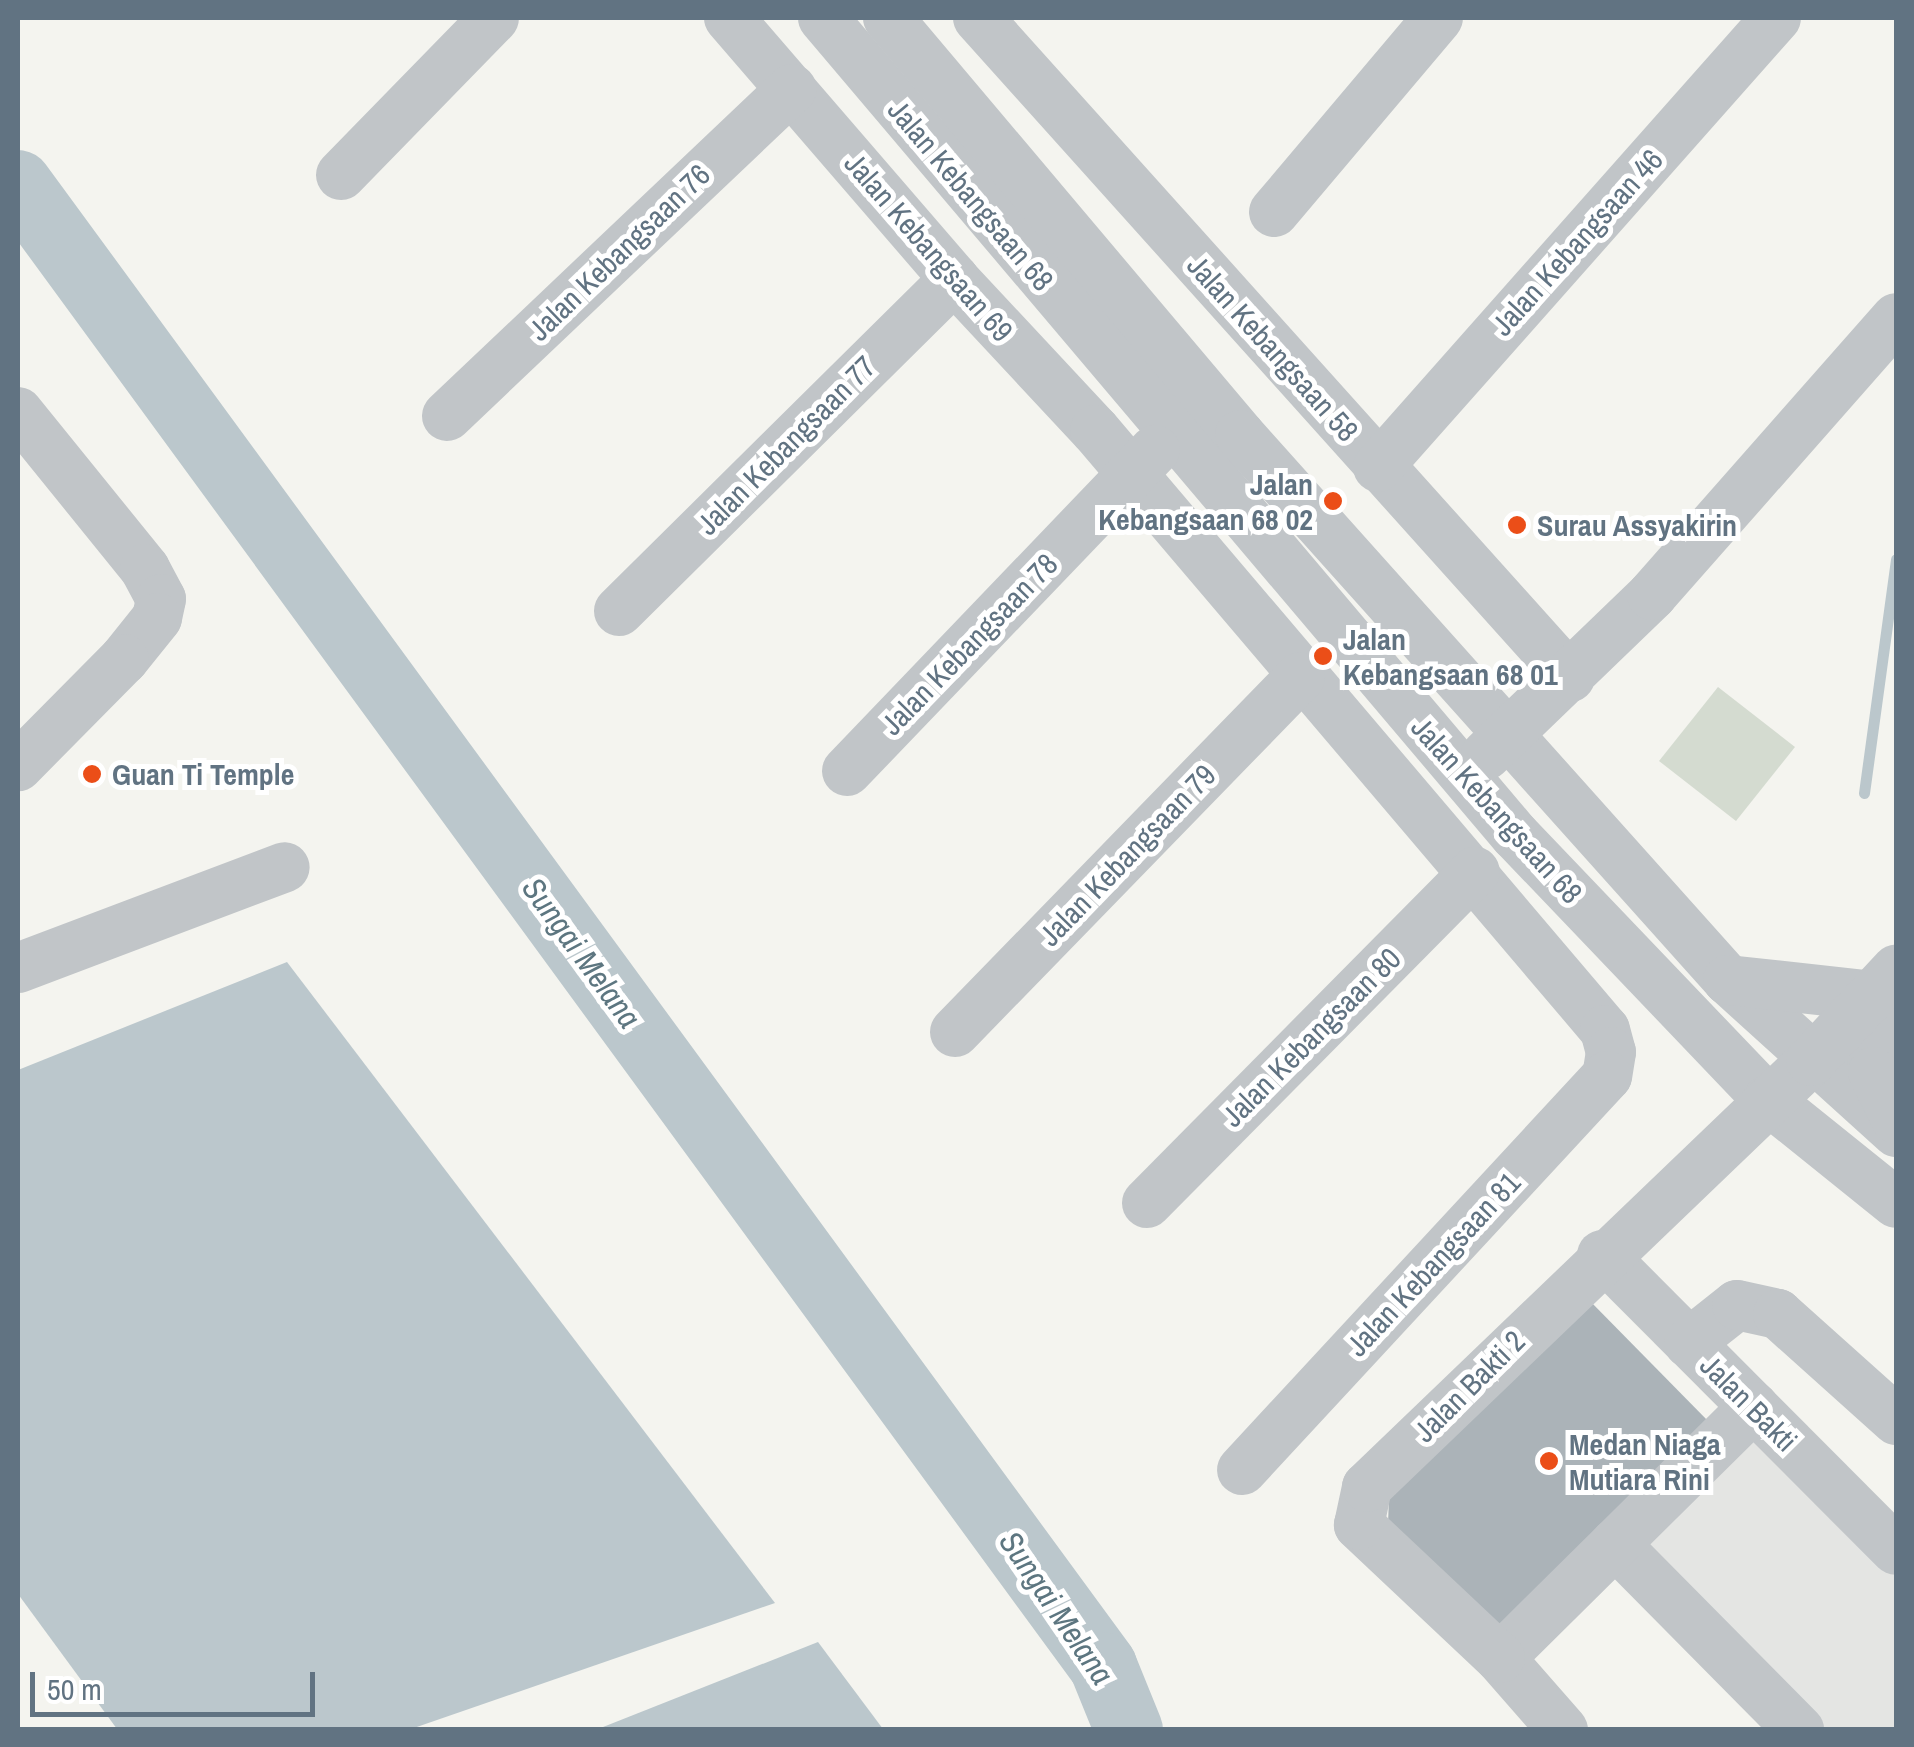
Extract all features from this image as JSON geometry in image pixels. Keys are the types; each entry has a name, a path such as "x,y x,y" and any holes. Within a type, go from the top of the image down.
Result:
{"street":[{"path":"340,175 494,18"},
{"name":"Jalan Kebangsaan 69","path":"729,18 954,279 1131,474 1300,677 1475,872 1605,1030 1612,1052"},
{"name":"Jalan Kebangsaan 68","path":"822,18 1464,776 1768,1100 1896,1203"},
{"name":"Jalan Kebangsaan 68","path":"888,18 1240,435 1728,980 1811,1061 1896,1132"},
{"name":"Jalan Kebangsaan 58","path":"978,18 1570,677"},
{"path":"1274,212 1438,18"},
{"name":"Jalan Kebangsaan 46","path":"1378,467 1768,20"},
{"name":"Jalan Kebangsaan 76","path":"447,416 790,89"},
{"name":"Jalan Kebangsaan 77","path":"619,611 954,279"},
{"path":"1464,776 1652,595 1896,318"},
{"path":"18,412 145,568 161,599 157,618 124,659 18,766"},
{"name":"Jalan Kebangsaan 78","path":"848,771 1172,433"},
{"name":"Jalan Kebangsaan 79","path":"955,1032 1300,677"},
{"path":"18,968 285,868"},
{"name":"Jalan Kebangsaan 80","path":"1147,1203 1475,872"},
{"path":"1728,980 1888,994 1873,1072 1896,1119"},
{"name":"Jalan Bakti 2","path":"1564,1730 1500,1658 1359,1525 1367,1487 1602,1255 1888,994"},
{"name":"Jalan Kebangsaan 81","path":"1242,1470 1607,1076 1612,1052"},
{"name":"Jalan Bakti","path":"1602,1255 1896,1550"},
{"path":"1689,1343 1737,1304 1778,1314 1896,1420"},
{"path":"1500,1658 1754,1408"},
{"path":"1614,1544 1799,1730"}],"shaded area":[{"path":"1718,687 1795,747 1736,821 1659,761"},
{"path":"287,962 775,1603 411,1729 117,1729 18,1594 18,1070"},
{"path":"1757,1431 1896,1571 1896,1729 1777,1729 1631,1547"},
{"path":"818,1642 883,1729 598,1729"}],"building":[{"name":"Medan Niaga Mutiara Rini","path":"1587,1298 1710,1423 1498,1634 1388,1524 1389,1498"}],"waterway":[{"name":"Sungai Melana","path":"18,184 1103,1666 1129,1730"},
{"path":"1864,793 1896,559"}],"place":[{"name":"Jalan Kebangsaan 68 02","path":"1333,501"},
{"name":"Surau Assyakirin","path":"1517,525"},
{"name":"Jalan Kebangsaan 68 01","path":"1323,656"},
{"name":"Guan Ti Temple","path":"92,774"},
{"name":"Medan Niaga Mutiara Rini","path":"1549,1461"}]}
